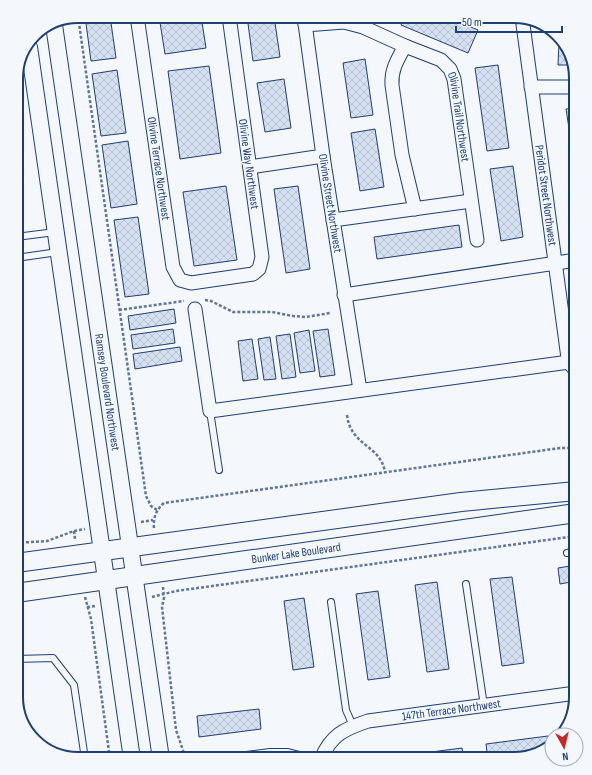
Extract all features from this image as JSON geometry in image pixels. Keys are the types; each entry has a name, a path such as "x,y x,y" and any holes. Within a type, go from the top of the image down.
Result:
{"main road":[{"path":"23,562 461,502 569,492"},
{"name":"Bunker Lake Boulevard","path":"23,592 569,514"}],"street":[{"name":"Olivine Terrace Northwest","path":"138,23 173,267 180,280 186,282 191,283 218,280"},
{"name":"Olivine Way Northwest","path":"218,280 253,274 259,269 262,257 230,23"},
{"name":"Olivine Street Northwest","path":"304,23 322,156 360,390"},
{"name":"Olivine Trail Northwest","path":"348,23 363,27 441,60 450,69 454,79 477,240"},
{"name":"Peridot Street Northwest","path":"523,24 555,263 569,343"},
{"name":"Ramsey Boulevard Northwest","path":"54,28 160,752"},
{"path":"405,46 395,64 392,75 392,85 402,155 415,209"},
{"path":"30,52 131,752"},
{"path":"531,87 569,87"},
{"path":"250,167 322,156"},
{"path":"332,220 471,201"},
{"path":"344,295 569,261"},
{"path":"194,303 210,411 360,390 569,366"},
{"name":"147th Terrace Northwest","path":"325,752 332,740 342,731 368,721 569,694"}],"lane":[{"path":"23,236 56,232"},
{"path":"23,257 58,252"},
{"path":"210,411 219,470"},
{"path":"466,584 484,706"},
{"path":"331,602 346,710 353,726"},
{"path":"23,659 53,658 74,685 85,752"},
{"path":"270,752 287,752"}],"path":[{"path":"79,23 146,496 151,506 157,510"},
{"path":"119,310 211,301 233,312 272,312 306,317 330,313"},
{"path":"347,415 351,432 357,439 377,454 383,462 385,472"},
{"path":"153,520 157,510 164,503 560,448 569,448"},
{"path":"23,543 47,541 74,531"},
{"path":"184,752 176,730 162,607 164,595 176,591 569,537"},
{"path":"87,607 91,619 109,752"}],"building":[{"path":"86,23 111,23 116,58 91,61"},
{"path":"160,23 202,23 206,48 165,54"},
{"path":"248,23 275,23 280,57 253,61"},
{"path":"402,23 461,23 478,30 468,53 401,25"},
{"path":"559,46 568,65 558,65"},
{"path":"365,59 373,115 351,118 343,63"},
{"path":"498,65 509,148 487,151 475,68"},
{"path":"209,66 221,153 180,159 168,71"},
{"path":"117,70 126,133 101,136 92,74"},
{"path":"284,79 291,128 265,132 257,83"},
{"path":"566,109 569,109 569,128"},
{"path":"375,129 384,187 360,191 351,133"},
{"path":"128,141 137,204 111,208 102,145"},
{"path":"513,166 523,237 501,241 490,169"},
{"path":"226,186 237,260 194,266 183,192"},
{"path":"298,186 310,269 286,273 274,189"},
{"path":"138,217 149,294 125,297 114,220"},
{"path":"459,225 462,247 377,259 374,237"},
{"path":"174,309 176,323 130,330 128,316"},
{"path":"173,329 175,343 133,349 131,335"},
{"path":"328,329 335,375 320,377 313,331"},
{"path":"309,330 315,371 300,373 294,333"},
{"path":"290,334 296,377 282,379 276,336"},
{"path":"270,337 276,379 264,380 258,339"},
{"path":"252,339 258,379 243,381 238,341"},
{"path":"180,347 182,361 135,369 133,354"},
{"path":"569,566 569,582 560,584 558,568"},
{"path":"512,577 524,663 502,666 490,579"},
{"path":"437,582 449,669 427,672 415,585"},
{"path":"378,591 390,677 368,680 356,594"},
{"path":"304,598 314,667 293,670 284,601"},
{"path":"259,709 261,729 199,737 197,716"},
{"path":"544,737 544,744 522,752 487,752 486,744"},
{"path":"462,748 463,752 431,752"}]}
